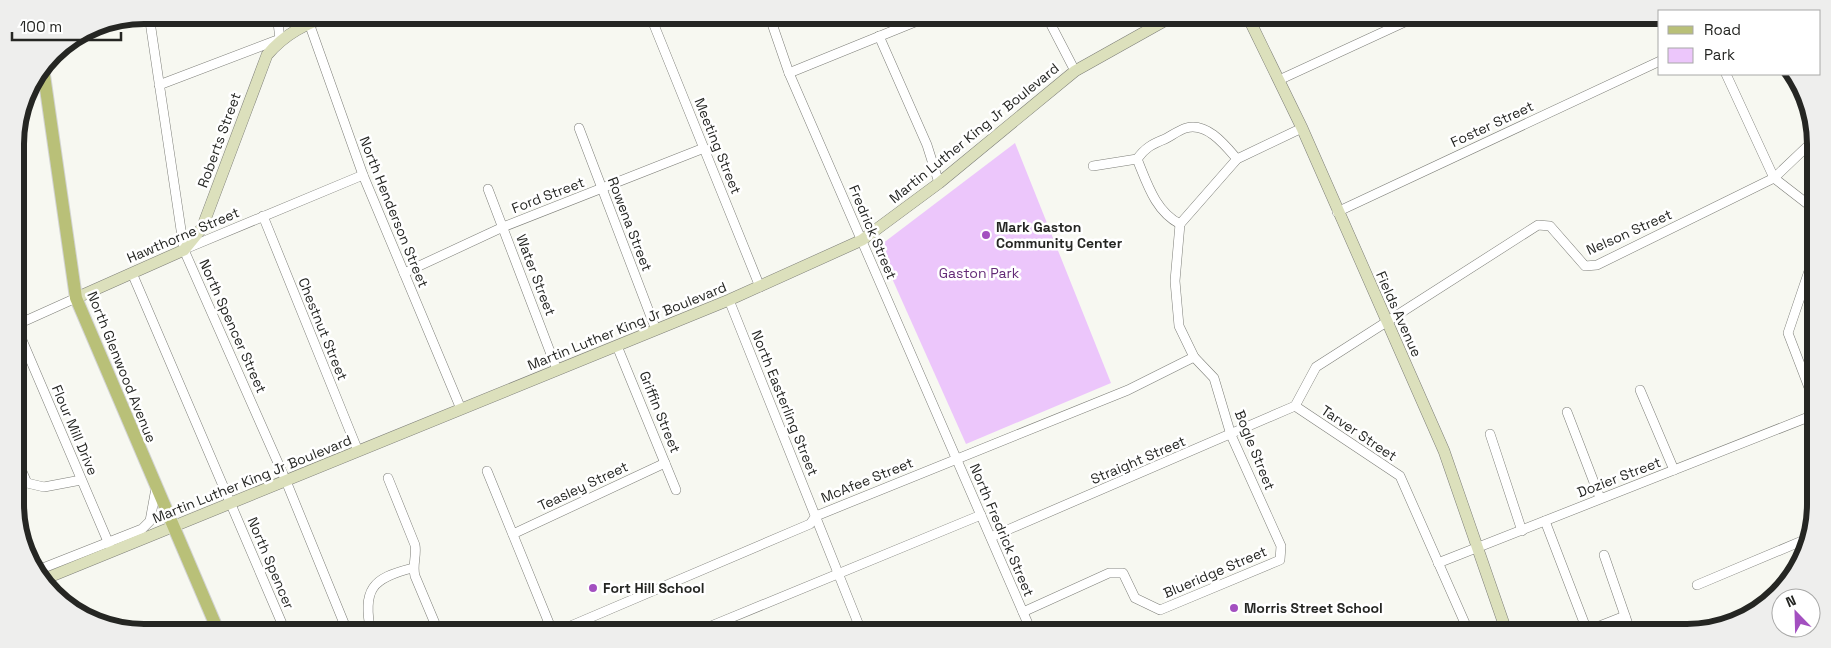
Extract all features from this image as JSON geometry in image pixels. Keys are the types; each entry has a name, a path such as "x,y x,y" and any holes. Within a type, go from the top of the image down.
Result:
{"main road":[{"name":"North Glenwood Avenue","path":"44,77 76,298 156,488 166,530 214,624"}],"street":[{"name":"North Spencer Street","path":"150,24 184,250 286,481 344,624"},
{"path":"278,24 280,39"},
{"path":"159,85 280,39 307,24"},
{"name":"North Henderson Street","path":"309,24 363,176 461,409"},
{"name":"Meeting Street","path":"654,24 760,287"},
{"name":"Fredrick Street","path":"772,24 789,73 956,458"},
{"path":"789,73 910,24"},
{"path":"1051,24 1075,71"},
{"name":"Martin Luther King Jr Boulevard","path":"49,577 729,300 862,240 938,183 1075,71 1159,24"},
{"name":"Fields Avenue","path":"1251,24 1302,128 1337,212 1444,451 1504,624"},
{"path":"1279,80 1400,24"},
{"path":"880,36 927,145 938,183"},
{"name":"Roberts Street","path":"184,250 202,228 267,54 280,39"},
{"name":"Foster Street","path":"1337,212 1658,62"},
{"path":"1726,75 1774,178 1807,204"},
{"name":"Rowena Street","path":"579,128 656,330"},
{"path":"1093,166 1137,159 1144,149 1152,144 1187,128 1210,132 1224,143 1237,159"},
{"path":"1137,159 1153,197 1164,214 1180,224 1237,159 1302,128"},
{"name":"Nelson Street","path":"1386,323 1538,225 1550,226 1586,266 1597,265 1774,178 1807,147"},
{"name":"Ford Street","path":"404,273 503,227 602,190 704,148"},
{"name":"Hawthorne Street","path":"24,321 263,216 363,176"},
{"name":"Water Street","path":"488,189 557,370"},
{"name":"Chestnut Street","path":"263,216 358,451"},
{"name":"Bogle Street","path":"1180,224 1175,281 1179,326 1194,357 1214,378 1231,435 1281,546"},
{"name":"North Spencer","path":"132,273 282,624"},
{"path":"1807,276 1788,333 1807,383"},
{"name":"North Easterling Street","path":"729,300 858,624"},
{"path":"1295,406 1316,367 1386,323"},
{"name":"Flour Mill Drive","path":"24,344 110,544"},
{"name":"Griffin Street","path":"617,346 676,490"},
{"name":"McAfee Street","path":"575,624 810,524 816,516 1128,390 1194,357"},
{"path":"1640,390 1674,470"},
{"name":"Straight Street","path":"991,538 1295,406"},
{"name":"Tarver Street","path":"1295,406 1400,476 1465,624"},
{"path":"1567,412 1600,498"},
{"name":"Dozier Street","path":"1438,563 1807,418"},
{"path":"1490,434 1522,531"},
{"name":"North Fredrick Street","path":"956,458 1028,624"},
{"name":"Teasley Street","path":"512,534 665,463"},
{"path":"487,470 550,624"},
{"path":"24,476 27,483 44,487 81,480"},
{"path":"388,478 415,545 417,554 413,568 436,624"},
{"path":"42,568 110,544 142,529 150,521 156,488"},
{"path":"715,624 981,515"},
{"path":"1545,521 1584,624"},
{"path":"1697,585 1801,541"},
{"name":"Blueridge Street","path":"1023,612 1109,573 1123,573 1136,598 1160,610 1280,560 1281,546"},
{"path":"1604,555 1628,624"},
{"path":"370,624 368,604 371,591 377,581 390,574 413,568"},
{"path":"1606,624 1625,616"}],"green space":[{"name":"Gaston Park","path":"1015,143 1111,383 966,444 878,247"}],"place":[{"name":"Mark Gaston Community Center","path":"986,235"},
{"name":"Fort Hill School","path":"593,588"},
{"name":"Morris Street School","path":"1234,608"}]}
